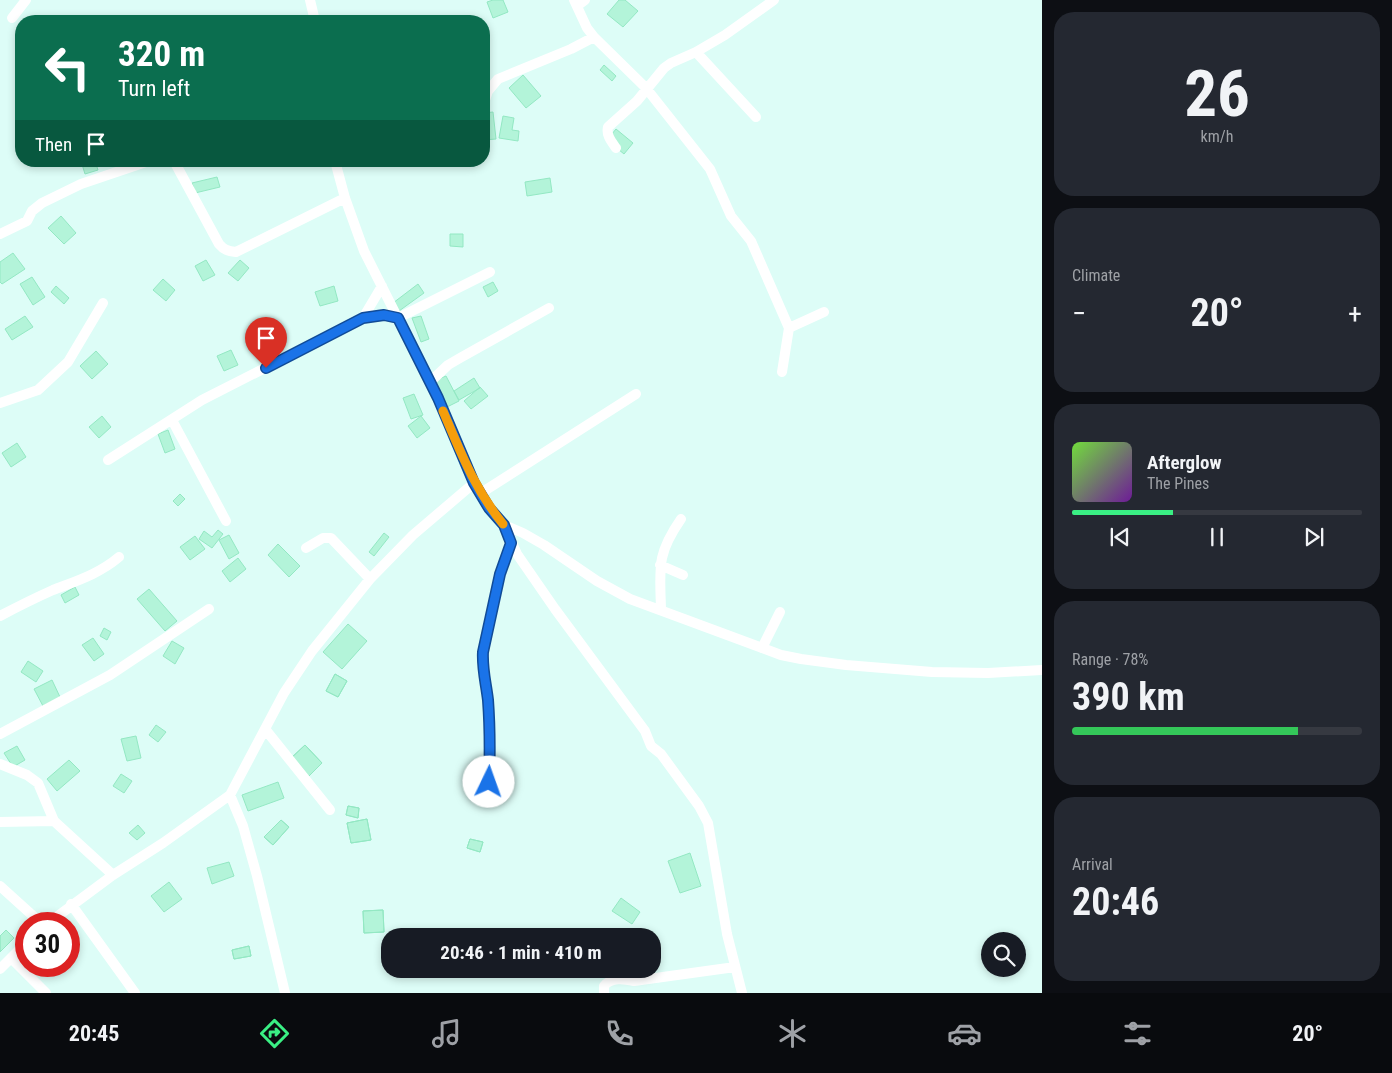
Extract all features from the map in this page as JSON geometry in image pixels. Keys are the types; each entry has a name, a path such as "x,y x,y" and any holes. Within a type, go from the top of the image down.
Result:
{"street":[{"path":"12,18 26,0"},
{"path":"310,0 314,15"},
{"path":"616,148 608,136 608,127 637,102 646,88 671,63 696,52 737,27 774,0"},
{"path":"579,2 587,28 594,37 646,88 710,169 731,216 751,241 789,328 782,372"},
{"path":"490,89 498,79 571,49 594,37"},
{"path":"696,52 756,117"},
{"path":"0,234 27,221 32,211 42,203 81,184 131,167"},
{"path":"177,167 219,244 223,249 229,251 236,252 345,198"},
{"path":"337,167 345,198 364,250 430,382 474,483 489,508 504,525 511,543 555,609 645,731 652,746 661,754 704,814 710,834 728,934 742,993"},
{"path":"108,460 202,400 363,318 384,315 398,318 490,272"},
{"path":"363,318 382,286"},
{"path":"0,403 38,390 68,362 103,303"},
{"path":"430,382 454,362 549,308"},
{"path":"789,328 824,312"},
{"path":"481,493 636,394"},
{"path":"172,420 226,520"},
{"path":"61,912 230,795 284,693 312,651 370,578 413,535 474,483"},
{"path":"661,610 660,565 667,540 680,519"},
{"path":"504,525 544,545 597,581 630,599 762,648 801,659 932,672 988,673 1042,670"},
{"path":"306,548 323,538 331,538 370,578"},
{"path":"489,782 488,698 482,666 500,574 511,543"},
{"path":"0,616 33,599 94,575 119,557"},
{"path":"660,565 682,575"},
{"path":"0,734 110,675 209,609"},
{"path":"762,648 780,612"},
{"path":"265,729 330,810"},
{"path":"0,764 27,774 38,783 54,821 113,875"},
{"path":"230,795 243,826 258,876 285,993"},
{"path":"0,822 54,821"},
{"path":"0,886 29,912"},
{"path":"71,904 135,993"},
{"path":"0,969 15,954"},
{"path":"11,958 46,993"},
{"path":"604,993 604,986 608,981 621,979 634,981 735,967"}],"building":[{"path":"503,0 508,12 493,18 487,2"},
{"path":"619,0 625,0 638,11 623,27 607,14"},
{"path":"604,65 616,76 612,81 600,70"},
{"path":"523,75 541,96 526,108 509,88"},
{"path":"490,112 493,112 496,139 490,140"},
{"path":"503,116 514,118 512,130 519,131 518,141 499,138"},
{"path":"616,129 633,143 624,154 607,140"},
{"path":"83,167 97,167 98,170 85,174"},
{"path":"217,177 220,187 195,193 192,183"},
{"path":"550,178 552,192 527,196 525,182"},
{"path":"61,216 76,233 64,244 48,228"},
{"path":"450,234 463,234 463,247 450,246"},
{"path":"13,253 25,269 2,284 0,282 0,262"},
{"path":"206,260 215,275 203,281 195,266"},
{"path":"240,260 249,268 238,281 228,273"},
{"path":"32,277 45,297 33,305 20,284"},
{"path":"163,279 175,290 166,301 153,290"},
{"path":"493,282 498,291 488,297 483,287"},
{"path":"418,284 424,293 399,311 393,303"},
{"path":"56,286 69,298 64,304 51,292"},
{"path":"334,286 338,301 320,306 315,292"},
{"path":"25,316 33,327 12,340 5,329"},
{"path":"421,316 429,339 421,342 412,318"},
{"path":"278,335 283,346 260,357 253,345"},
{"path":"231,350 238,365 224,371 217,356"},
{"path":"96,351 108,364 92,379 80,366"},
{"path":"446,376 459,401 447,407 434,381"},
{"path":"474,378 480,388 459,400 454,391"},
{"path":"480,387 488,396 471,409 464,401"},
{"path":"414,394 423,415 411,419 403,398"},
{"path":"102,416 111,427 99,438 89,427"},
{"path":"421,416 430,428 417,438 408,426"},
{"path":"168,430 175,449 165,453 158,434"},
{"path":"17,443 26,457 11,467 2,453"},
{"path":"180,494 185,499 178,506 173,501"},
{"path":"218,530 223,534 212,548 199,539 204,531 212,537"},
{"path":"384,533 389,537 374,556 369,552"},
{"path":"229,535 239,553 229,559 219,540"},
{"path":"195,536 205,549 190,560 180,547"},
{"path":"278,544 300,566 289,577 268,555"},
{"path":"238,558 246,569 230,582 222,571"},
{"path":"75,587 79,595 65,603 61,595"},
{"path":"149,589 177,621 165,631 137,599"},
{"path":"348,624 367,641 342,669 323,652"},
{"path":"104,628 111,632 107,640 100,636"},
{"path":"93,638 104,654 94,661 82,645"},
{"path":"172,641 184,648 175,664 163,656"},
{"path":"28,661 43,671 36,682 21,672"},
{"path":"335,674 347,681 338,697 326,691"},
{"path":"335,674 347,681 338,697 326,691"},
{"path":"52,680 60,697 43,706 34,689"},
{"path":"156,725 166,732 158,742 149,735"},
{"path":"136,736 141,758 127,761 121,739"},
{"path":"305,745 322,763 307,778 289,760"},
{"path":"305,745 322,763 307,778 289,760"},
{"path":"17,746 25,760 13,767 4,753"},
{"path":"69,760 80,771 57,791 47,779"},
{"path":"121,774 132,781 124,793 113,786"},
{"path":"278,782 284,798 248,811 242,795"},
{"path":"348,806 359,808 358,818 346,815"},
{"path":"348,806 359,808 358,818 346,815"},
{"path":"367,819 371,840 351,843 347,823"},
{"path":"367,819 371,840 351,843 347,823"},
{"path":"281,820 289,827 273,845 264,837"},
{"path":"281,820 289,827 273,845 264,837"},
{"path":"138,825 145,833 137,840 129,833"},
{"path":"470,839 483,842 480,852 467,848"},
{"path":"470,839 483,842 480,852 467,848"},
{"path":"690,853 701,886 680,893 668,861"},
{"path":"229,862 234,876 212,884 207,868"},
{"path":"169,882 182,899 164,912 151,896"},
{"path":"621,898 640,912 632,924 612,911"},
{"path":"383,910 384,928 381,928 381,932 364,933 363,911"},
{"path":"383,910 384,928 381,928 381,932 364,933 363,911"},
{"path":"6,930 14,938 0,952 0,936"},
{"path":"6,930 14,938 0,952 0,936"},
{"path":"249,946 251,956 234,959 232,950"},
{"path":"249,946 251,956 234,959 232,950"}],"slow traffic":[{"path":"443,411 474,483 489,508 503,524"}],"route":[{"path":"266,368 363,318 384,315 398,318 438,398 474,483 489,508 504,525 511,543 500,574 483,652 482,666 488,698 489,782"}]}
